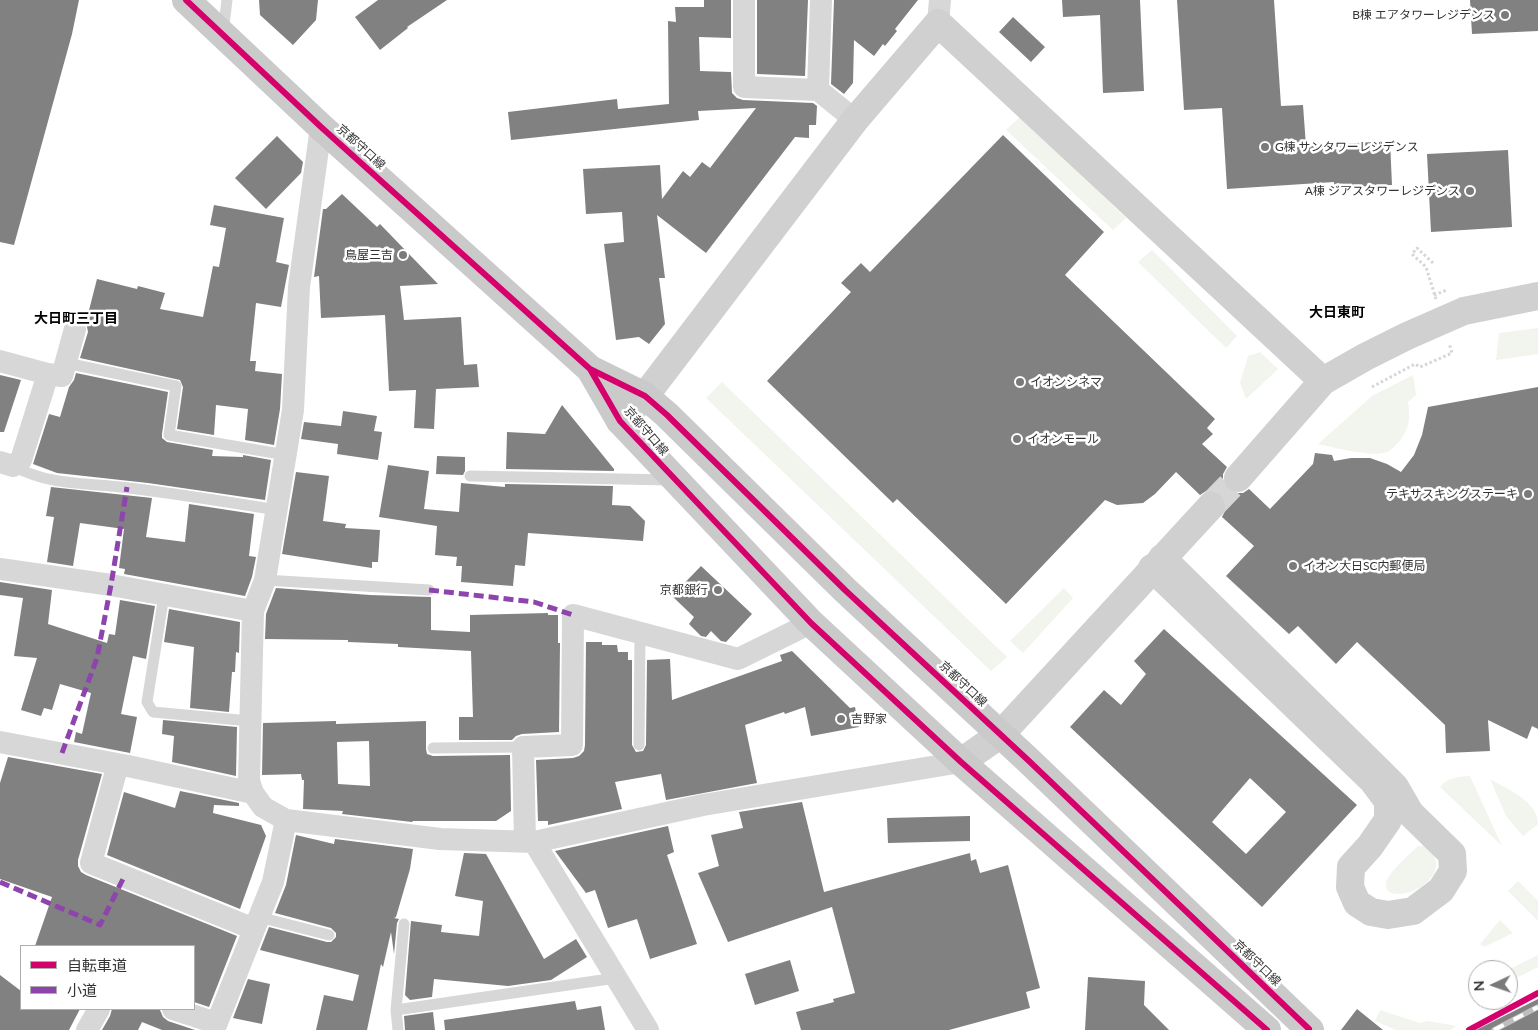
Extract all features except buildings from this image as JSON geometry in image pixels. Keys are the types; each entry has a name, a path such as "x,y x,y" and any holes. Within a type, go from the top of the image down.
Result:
{"main road":[{"name":"京都守口線","path":"186,0 321,127 590,369 645,396 667,415 845,590 1001,734 1310,1030"},
{"name":"京都守口線","path":"590,369 620,421 811,623 961,762 1267,1030"}],"street":[{"path":"744,0 744,88 818,90 855,120"},
{"path":"818,90 822,0"},
{"path":"620,421 645,396 939,11 1322,381"},
{"path":"321,127 299,288 293,410 265,580 253,611 249,781 253,793 263,807 286,820 440,839 529,841 703,805 961,762 1001,734 1211,506"},
{"path":"1238,478 1322,381 1382,348 1464,311 1538,296"},
{"path":"7,464 22,460 57,369 75,329"},
{"path":"0,361 57,369"},
{"path":"1157,563 1395,787 1410,813 1452,854 1453,871 1441,890 1413,911 1388,914 1371,912 1357,903 1350,887 1352,867 1370,846 1388,820 1388,801 1373,781 1157,563"},
{"path":"0,569 111,585 253,611"},
{"path":"648,1030 529,841 523,746 572,745 573,615 738,659 811,623"},
{"path":"1,746 118,764 253,793"},
{"path":"118,764 91,863 256,923"},
{"path":"175,1010 215,1027 273,882 286,820"},
{"path":"87,1030 98,1010"}],"lane":[{"path":"223,34 227,0"},
{"path":"57,369 176,386 169,435 286,455"},
{"path":"7,464 31,475 67,483 127,487 277,510"},
{"path":"470,476 676,480"},
{"path":"265,580 429,590"},
{"path":"164,595 147,702 153,712 250,721"},
{"path":"639,745 640,633"},
{"path":"433,748 523,746"},
{"path":"256,923 330,935"},
{"path":"398,1030 396,1010 404,924"},
{"path":"396,1010 616,978"}],"path":[{"path":"1428,273 1426,267 1412,254 1417,248 1433,263"},
{"path":"1434,295 1447,290"},
{"path":"1372,387 1415,364 1420,367"}],"shaded area":[{"path":"1020,117 1126,218 1113,230 1006,130"},
{"path":"1152,250 1237,336 1226,348 1138,262"},
{"path":"1538,328 1538,354 1496,360 1499,333"},
{"path":"1260,352 1278,369 1246,399 1240,383 1248,356"},
{"path":"1413,375 1416,395 1408,402 1408,426 1404,435 1391,450 1381,454 1373,454 1318,444 1372,396"},
{"path":"722,382 1007,657 991,671 706,398"},
{"path":"1064,588 1073,598 1023,653 1010,641"},
{"path":"1470,776 1502,846 1440,787 1450,779"},
{"path":"1490,779 1513,792 1533,809 1537,816 1538,824 1523,836 1506,816"},
{"path":"1418,846 1425,846 1435,858 1436,868 1431,878 1423,885 1403,894 1394,894 1388,891 1386,884 1390,875"},
{"path":"1518,881 1538,901 1538,921 1508,891"},
{"path":"1500,920 1513,933 1484,947 1480,944"},
{"path":"1538,955 1538,967 1518,977 1518,965"},
{"path":"1380,1010 1420,1023 1428,1021 1456,1026 1451,1030 1396,1030 1375,1021"}],"tunnel":[{"path":"1211,506 1238,478"}],"railway":[{"path":"1494,1030 1538,1007"}],"marked path":[{"path":"62,753 97,658 127,487"},
{"path":"429,590 534,602 573,615"},
{"path":"0,882 100,925 124,877"}],"cycle path":[{"path":"186,0 321,127 590,369 645,396 667,415 845,590 1029,761 1309,1029"},
{"path":"590,369 620,421 811,623 961,762 1267,1030"},
{"path":"1469,1030 1538,993"}],"place":[{"name":"B棟 エアタワーレジデンス","path":"1505,15"},
{"name":"G棟 サンタワーレジデンス","path":"1265,147"},
{"name":"A棟 ジアスタワーレジデンス","path":"1470,191"},
{"name":"鳥屋三吉","path":"403,255"},
{"name":"イオンシネマ","path":"1020,382"},
{"name":"イオンモール","path":"1017,439"},
{"name":"テキサスキングステーキ","path":"1528,494"},
{"name":"イオン大日SC内郵便局","path":"1293,566"},
{"name":"京都銀行","path":"718,590"},
{"name":"吉野家","path":"841,719"}],"district":[{"name":"大日東町","path":"1337,312"},
{"name":"大日町三丁目","path":"76,318"}]}
